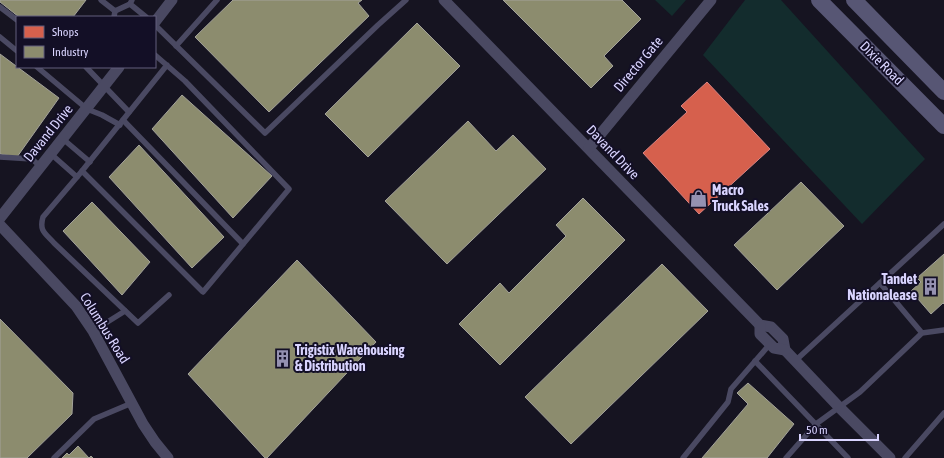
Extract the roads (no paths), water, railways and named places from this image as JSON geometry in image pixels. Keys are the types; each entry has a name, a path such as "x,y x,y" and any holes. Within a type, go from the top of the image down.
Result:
{"main road":[{"name":"Dixie Road","path":"819,0 944,126"},
{"name":"Dixie Road","path":"854,0 944,92"}],"street":[{"path":"156,21 172,0"},
{"name":"Davand Drive","path":"444,0 760,325 771,327 783,339 785,350 889,458"},
{"name":"Director Gate","path":"589,148 711,0"},
{"name":"Davand Drive","path":"0,218 118,68"},
{"name":"Columbus Road","path":"0,225 76,306 93,331 154,442 168,458"},
{"name":"Davand Drive","path":"760,325 760,334 774,348 785,350"}],"lane":[{"path":"101,0 115,14 131,2 145,16"},
{"path":"176,46 217,0"},
{"path":"156,26 265,133 378,25 401,1"},
{"path":"0,7 16,19"},
{"path":"0,37 16,50"},
{"path":"82,171 203,292 288,189 190,87 156,55"},
{"path":"167,65 90,162 43,217 41,224 42,231 138,323 169,295"},
{"path":"38,68 87,109 122,122 243,244"},
{"path":"87,68 129,112"},
{"path":"63,139 90,162"},
{"path":"51,154 77,177"},
{"path":"0,157 32,159 41,167"},
{"path":"795,361 944,224"},
{"path":"880,283 922,333"},
{"path":"93,331 125,310"},
{"path":"786,458 816,424 860,392 922,333 944,330"},
{"path":"683,458 728,402 731,389 770,344"},
{"path":"755,361 848,458"},
{"path":"54,458 94,419 132,403"},
{"path":"905,458 944,412"}],"place":[{"name":"Macro Truck Sales","path":"699,198"},
{"name":"Tandet Nationalease","path":"930,287"},
{"name":"Trigistix Warehousing & Distribution","path":"282,358"}]}
